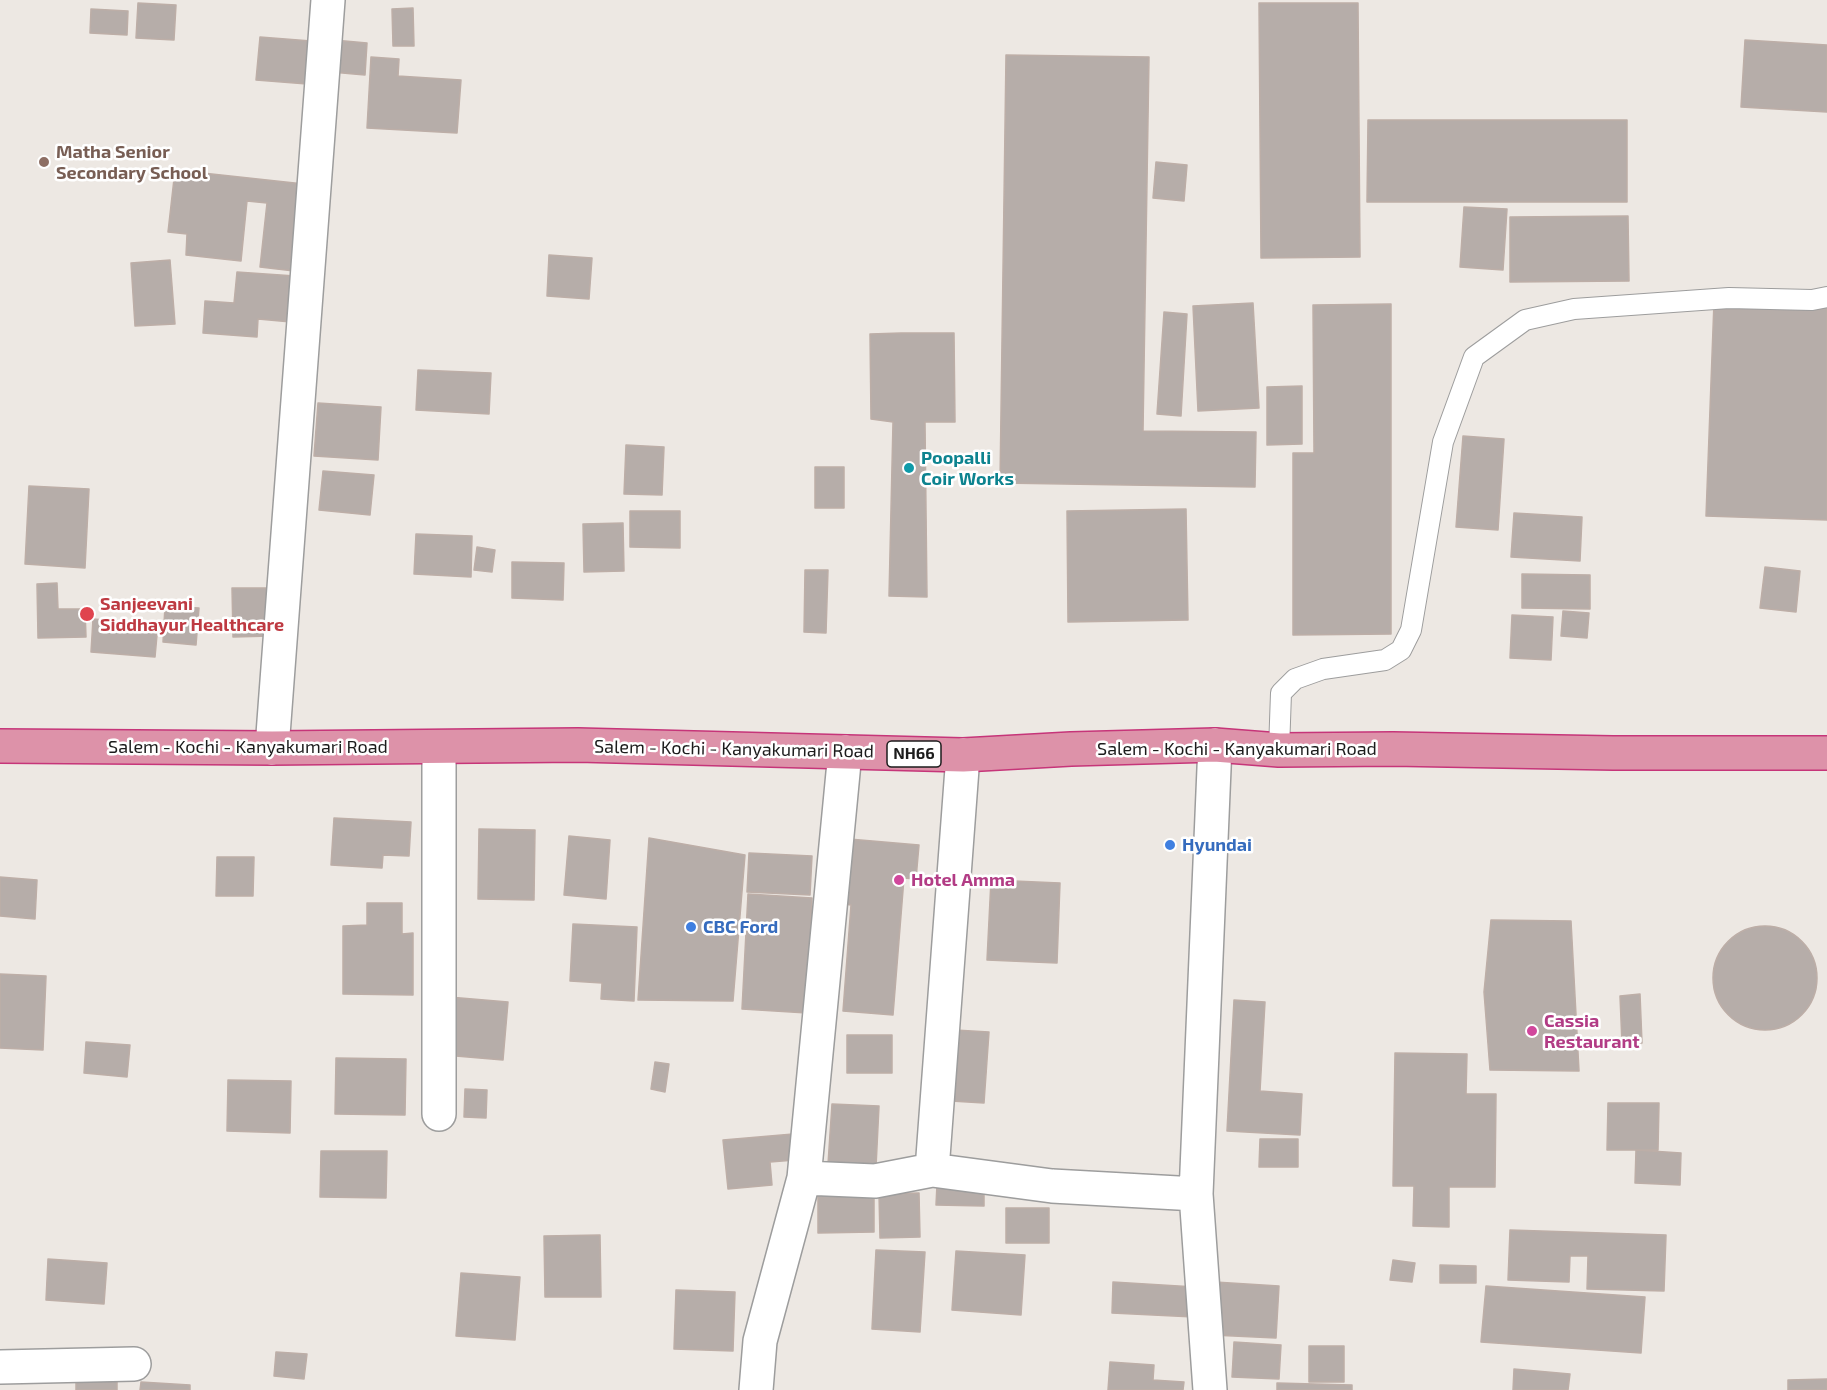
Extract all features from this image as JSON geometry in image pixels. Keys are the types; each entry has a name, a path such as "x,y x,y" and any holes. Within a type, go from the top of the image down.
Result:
{"highway":[{"name":"Salem - Kochi - Kanyakumari Road","path":"0,746 272,748 578,745 963,755 1215,745 1279,750 1827,753"}],"street":[{"path":"272,748 328,0"},
{"path":"1210,1390 1196,1194 1215,745"},
{"path":"439,747 439,1114"},
{"path":"756,1390 760,1341 804,1178 845,752"},
{"path":"932,1170 963,755"},
{"path":"804,1178 874,1180 932,1170 1052,1186 1196,1194"},
{"path":"0,1368 134,1364"}],"lane":[{"path":"1279,750 1281,693 1295,679 1323,669 1385,660 1401,650 1411,630 1443,442 1474,357 1525,320 1574,309 1729,298 1812,300 1827,297"}],"building":[{"path":"138,3 176,5 174,40 136,38"},
{"path":"1259,3 1358,3 1360,257 1261,258"},
{"path":"413,8 414,46 393,46 392,9"},
{"path":"91,9 128,11 127,35 90,33"},
{"path":"260,37 311,41 307,84 256,80"},
{"path":"334,40 367,43 365,75 331,72"},
{"path":"1745,40 1827,45 1827,112 1741,107"},
{"path":"1006,55 1149,57 1143,431 1256,432 1255,487 1000,483"},
{"path":"371,57 399,59 398,76 461,80 457,133 367,128"},
{"path":"1368,120 1627,120 1627,202 1367,202"},
{"path":"1156,162 1187,165 1184,201 1153,198"},
{"path":"175,170 304,184 294,271 260,267 267,203 247,201 241,261 186,255 187,234 168,232"},
{"path":"1464,207 1507,209 1503,270 1460,267"},
{"path":"1628,216 1629,281 1510,282 1510,217"},
{"path":"549,255 592,258 589,299 547,296"},
{"path":"170,260 175,324 135,326 131,263"},
{"path":"237,272 295,276 291,322 258,319 257,337 203,333 205,301 234,303"},
{"path":"1714,302 1827,306 1827,520 1706,516"},
{"path":"1253,303 1259,408 1198,411 1193,306"},
{"path":"1391,304 1391,634 1293,635 1293,453 1314,453 1313,305"},
{"path":"1164,312 1187,314 1181,416 1157,414"},
{"name":"Poopalli Coir Works","path":"954,333 955,422 925,422 927,597 889,596 893,422 871,419 870,334"},
{"path":"418,370 491,373 489,414 416,410"},
{"path":"1302,386 1302,444 1267,445 1267,387"},
{"path":"318,403 381,407 378,460 314,456"},
{"path":"1463,436 1504,439 1498,530 1456,527"},
{"path":"626,445 664,447 662,495 624,494"},
{"path":"815,467 844,467 844,508 815,508"},
{"path":"323,471 374,475 370,515 319,510"},
{"path":"29,486 89,489 85,568 25,564"},
{"path":"1186,509 1188,620 1068,622 1067,511"},
{"path":"630,511 680,511 680,548 630,547"},
{"path":"1514,513 1582,517 1580,561 1511,557"},
{"path":"623,523 624,571 584,572 583,524"},
{"path":"416,534 472,536 471,577 414,574"},
{"path":"477,547 495,550 492,572 474,570"},
{"path":"512,562 564,563 563,600 512,598"},
{"path":"1765,567 1800,571 1796,612 1760,608"},
{"path":"805,570 828,570 826,633 804,632"},
{"path":"1522,574 1590,575 1590,609 1522,608"},
{"path":"57,583 58,609 85,609 86,637 38,638 37,584"},
{"path":"232,588 270,588 271,636 233,637"},
{"path":"165,606 199,608 196,645 163,642"},
{"path":"1563,611 1589,613 1587,638 1561,636"},
{"path":"1512,615 1553,617 1551,660 1510,658"},
{"path":"93,619 158,624 155,657 91,652"},
{"path":"334,818 411,822 409,856 383,855 382,868 331,865"},
{"path":"479,829 535,830 534,900 478,899"},
{"path":"569,836 610,840 606,899 564,895"},
{"name":"CBC Ford","path":"649,838 745,855 733,1001 638,1000"},
{"path":"849,839 919,845 916,879 904,878 893,1015 843,1011 851,905 844,904"},
{"path":"749,853 812,856 810,895 747,892"},
{"path":"217,857 254,857 253,896 216,896"},
{"path":"0,877 37,880 35,919 0,916"},
{"path":"991,880 1060,883 1057,963 987,960"},
{"path":"748,894 812,898 807,1013 742,1009"},
{"path":"367,903 402,903 402,934 413,933 413,995 343,994 343,926 367,925"},
{"name":"Cassia Restaurant","path":"1491,920 1571,921 1579,1071 1490,1070 1484,992"},
{"path":"573,924 637,927 634,1001 601,999 602,983 570,981"},
{"path":"1765,926 1785,930 1802,941 1813,958 1817,978 1813,998 1802,1015 1785,1026 1765,1030 1745,1026 1728,1015 1717,998 1713,978 1717,958 1728,941 1745,930"},
{"path":"0,974 46,976 43,1050 0,1048"},
{"path":"1640,994 1642,1043 1622,1044 1620,996"},
{"path":"449,997 508,1002 503,1060 444,1055"},
{"path":"1234,1000 1265,1002 1260,1091 1302,1094 1300,1135 1227,1131"},
{"path":"955,1030 989,1032 984,1103 951,1101"},
{"path":"847,1035 892,1035 892,1073 847,1073"},
{"path":"86,1042 130,1045 127,1077 84,1073"},
{"path":"1395,1053 1467,1054 1466,1094 1496,1094 1495,1187 1449,1187 1449,1227 1413,1226 1414,1186 1393,1186"},
{"path":"336,1058 406,1059 405,1115 335,1114"},
{"path":"655,1062 669,1064 665,1092 651,1089"},
{"path":"228,1080 291,1081 290,1133 227,1131"},
{"path":"465,1089 487,1090 486,1118 464,1117"},
{"path":"1608,1103 1659,1103 1658,1150 1607,1150"},
{"path":"832,1104 879,1106 876,1167 828,1164"},
{"path":"793,1134 795,1160 770,1162 772,1185 728,1189 723,1140"},
{"path":"1260,1139 1298,1139 1298,1167 1259,1167"},
{"path":"1636,1150 1681,1153 1680,1185 1635,1183"},
{"path":"321,1151 387,1151 386,1198 320,1197"},
{"path":"937,1184 984,1185 984,1206 936,1205"},
{"path":"874,1190 874,1232 818,1233 818,1191"},
{"path":"919,1193 920,1237 880,1238 879,1194"},
{"path":"1006,1208 1049,1208 1049,1243 1006,1243"},
{"path":"1510,1230 1666,1235 1664,1291 1587,1289 1588,1256 1570,1256 1569,1282 1508,1280"},
{"path":"600,1235 601,1297 545,1297 544,1236"},
{"path":"876,1250 925,1252 920,1332 872,1329"},
{"path":"956,1251 1025,1255 1021,1315 952,1310"},
{"path":"48,1259 107,1263 104,1304 46,1300"},
{"path":"1393,1260 1415,1263 1412,1282 1390,1280"},
{"path":"1440,1265 1476,1266 1476,1283 1440,1283"},
{"path":"461,1273 520,1277 515,1340 456,1336"},
{"path":"1113,1282 1195,1287 1194,1317 1112,1313"},
{"path":"1215,1282 1279,1286 1276,1338 1212,1335"},
{"path":"1486,1286 1645,1297 1641,1353 1481,1342"},
{"path":"676,1290 735,1292 733,1351 674,1349"},
{"path":"1234,1342 1281,1345 1279,1379 1232,1377"},
{"path":"1309,1346 1344,1346 1344,1382 1309,1382"},
{"path":"276,1352 307,1354 304,1379 274,1376"},
{"path":"1110,1362 1154,1365 1153,1380 1184,1382 1183,1390 1108,1390"},
{"path":"1514,1369 1570,1374 1568,1390 1513,1390"},
{"path":"76,1377 117,1378 117,1390 76,1390"},
{"path":"1827,1379 1827,1390 1788,1390 1788,1380"},
{"path":"141,1382 190,1385 190,1390 140,1390"},
{"path":"1277,1383 1352,1385 1352,1390 1277,1390"}],"place":[{"name":"Matha Senior Secondary School","path":"44,162"},
{"name":"Poopalli Coir Works","path":"909,468"},
{"name":"Sanjeevani Siddhayur Healthcare","path":"87,614"},
{"name":"Hyundai","path":"1170,845"},
{"name":"Hotel Amma","path":"899,880"},
{"name":"CBC Ford","path":"691,927"},
{"name":"Cassia Restaurant","path":"1532,1031"}]}
